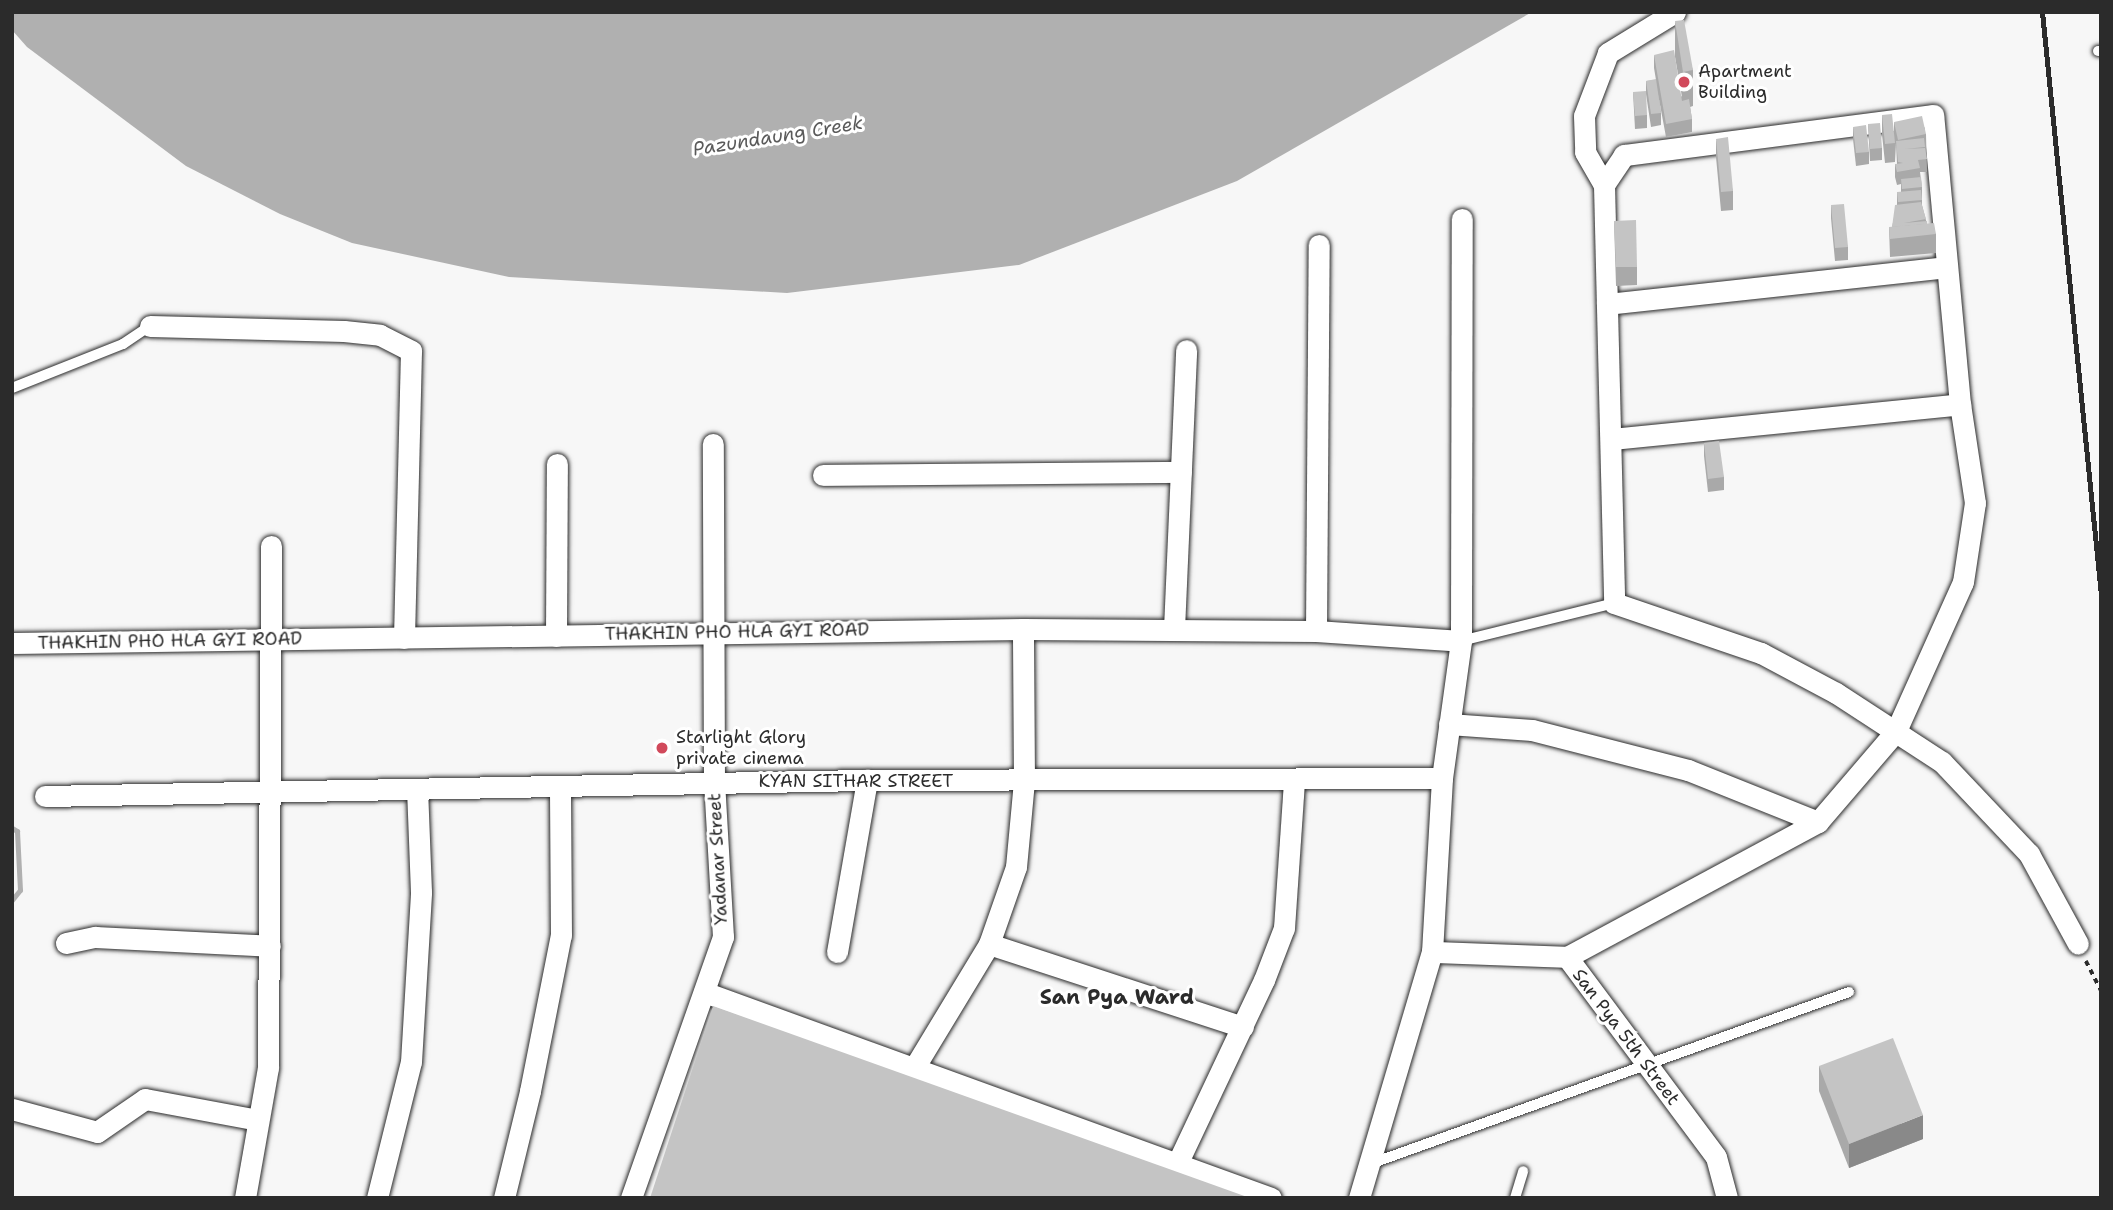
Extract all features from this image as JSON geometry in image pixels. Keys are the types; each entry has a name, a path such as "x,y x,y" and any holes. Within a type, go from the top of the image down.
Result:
{"street":[{"path":"1675,12 1608,53 1584,116 1585,152 1604,185 1614,603 1761,653 1896,731 1942,762 2029,854 2078,944"},
{"path":"1567,957 1818,822 1896,731 1963,582 1975,503 1960,404 1945,267 1933,115 1623,155 1604,185"},
{"path":"1359,1198 1432,952 1441,778 1461,640 1462,219"},
{"path":"1316,631 1319,245"},
{"path":"1607,304 1945,267"},
{"path":"150,326 344,331 380,335 411,351 404,638"},
{"path":"1174,629 1186,350"},
{"path":"1612,439 1960,404"},
{"name":"Yadanar Street","path":"631,1198 723,937 714,782 713,444"},
{"path":"556,636 557,464"},
{"path":"823,475 1181,472"},
{"path":"245,1198 268,1068 271,792 268,639 271,546"},
{"path":"914,1068 989,944 1016,867 1024,781 1023,629"},
{"name":"THAKHIN PHO HLA GYI ROAD","path":"12,643 556,636 713,631 1023,629 1316,631 1461,640"},
{"path":"1449,724 1509,726 1661,762 1818,822"},
{"name":"KYAN SITHAR STREET","path":"45,796 867,780 1294,781 1441,778"},
{"path":"838,952 867,780"},
{"path":"1177,1164 1243,1027 1284,928 1294,781"},
{"path":"504,1198 530,1091 561,935 560,788"},
{"path":"377,1198 411,1062 421,892 417,789"},
{"path":"66,943 95,937 270,946"},
{"path":"989,944 1243,1027"},
{"name":"San Pya 5th Street","path":"1432,952 1567,957 1716,1157 1727,1198"},
{"path":"704,992 1271,1198"},
{"path":"12,1109 97,1132 145,1099 258,1120"}],"lane":[{"path":"12,388 123,344 150,326"},
{"path":"1461,640 1614,603"},
{"path":"1370,1164 1849,992"},
{"path":"1516,1198 1523,1171"}],"path":[{"path":"2078,944 2101,991"}],"water":[{"name":"Pazundaung Creek","path":"12,12 1532,12 1237,181 1019,265 787,293 509,277 352,243 280,214 186,166 27,47 12,30"}],"building":[{"path":"1684,20 1693,70 1683,72 1675,21"},
{"path":"1674,50 1682,101 1689,99 1692,119 1666,124 1654,55"},
{"path":"1656,79 1661,113 1651,114 1646,81"},
{"path":"1646,91 1647,115 1635,116 1633,92"},
{"path":"1892,114 1895,143 1885,144 1882,115"},
{"path":"1922,116 1926,134 1898,140 1894,122"},
{"path":"1880,123 1882,148 1870,149 1868,124"},
{"path":"1866,125 1869,152 1856,153 1853,127"},
{"path":"1728,137 1733,191 1721,192 1716,139"},
{"path":"1924,138 1925,147 1905,149 1925,148 1927,159 1918,160 1920,168 1897,172 1895,164 1903,163 1898,162 1896,141"},
{"path":"1921,177 1922,187 1902,189 1901,179"},
{"path":"1921,190 1922,200 1898,202 1897,192"},
{"path":"1921,202 1926,219 1904,223 1927,221 1927,224 1892,227 1895,205"},
{"path":"1844,204 1848,247 1835,248 1831,205"},
{"path":"1636,220 1637,267 1616,267 1614,221"},
{"path":"1934,223 1936,234 1890,239 1889,227"},
{"path":"1719,441 1724,477 1708,479 1704,443"},
{"path":"713,1006 1250,1198 650,1198"},
{"path":"1893,1038 1923,1115 1849,1144 1819,1066"}],"waterway":[{"path":"12,828 17,831 20,890 12,900"}],"railway":[{"path":"2042,12 2101,595"}],"place":[{"name":"Apartment Building","path":"1684,82"},
{"name":"Starlight Glory private cinema","path":"662,748"}],"district":[{"name":"San Pya Ward","path":"1117,997"}]}
